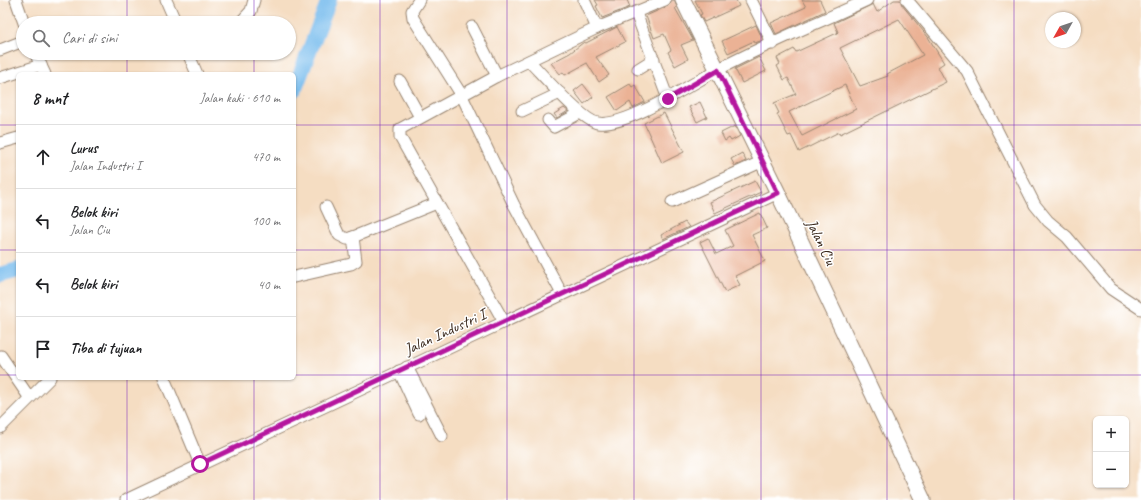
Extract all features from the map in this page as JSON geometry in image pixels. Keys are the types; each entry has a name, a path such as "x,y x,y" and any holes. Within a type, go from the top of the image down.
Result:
{"street":[{"path":"16,0 22,16"},
{"path":"166,0 173,16"},
{"path":"246,16 251,11 254,0"},
{"path":"419,0 412,11 413,18 461,94 512,199 562,294"},
{"path":"584,0 597,28"},
{"path":"504,322 436,203 400,137 399,131 403,126 497,76 641,7 665,0"},
{"name":"Jalan Ciu","path":"683,0 778,193 923,500"},
{"path":"751,0 773,44"},
{"path":"529,61 580,113 596,123 605,124 623,119 668,99 718,70 867,0"},
{"path":"907,0 967,71 1035,205 1048,221 1067,237 1111,289 1141,309"},
{"path":"641,7 654,59 668,99"},
{"path":"472,27 497,76"},
{"path":"0,50 16,44"},
{"path":"638,69 654,59"},
{"path":"32,72 43,70 38,60"},
{"path":"194,60 196,72"},
{"path":"0,78 16,75"},
{"path":"400,80 420,117"},
{"path":"522,111 560,93"},
{"path":"548,120 554,127 580,113"},
{"path":"0,143 16,139"},
{"path":"672,202 763,162"},
{"name":"Jalan Industri I","path":"126,500 778,193"},
{"path":"326,207 339,235 347,239 436,203"},
{"path":"296,277 345,267 356,261 353,237"},
{"path":"1,356 16,378"},
{"path":"403,369 419,414"},
{"path":"403,369 442,436"},
{"path":"17,380 29,398"},
{"path":"0,428 48,380"},
{"path":"165,380 200,464"}],"building":[{"path":"595,0 627,0 630,7 602,18 596,6 598,5"},
{"path":"672,0 674,0 677,7 675,8 693,40 681,45 688,59 675,66 668,52 671,50 664,34 654,38 646,16 668,6"},
{"path":"695,0 736,0 739,6 704,22"},
{"path":"802,0 820,0 825,11 776,34 771,23 806,7"},
{"path":"894,0 900,0 902,5 928,37 944,63 938,67 946,82 840,134 839,132 799,152 791,135 788,136 777,114 779,113 774,103 796,94 788,78 784,80 777,66 780,64 777,58 794,49 796,52 837,33 838,32 834,23 873,4 877,12","holes":["899,19 923,55 887,74 888,76 860,86 840,48","845,85 856,109 802,136 789,112"]},
{"path":"756,25 763,40 755,43 754,41 728,53 722,41"},
{"path":"617,27 625,42 596,57 609,75 599,82 587,63 565,75 563,72 560,74 551,63 570,53 584,42 586,43"},
{"path":"759,57 766,71 742,83 735,69"},
{"path":"583,84 593,97 584,104 574,91"},
{"path":"630,84 632,87 635,85 645,102 633,108 630,102 617,111 608,97"},
{"path":"700,102 707,117 697,122 689,107"},
{"path":"564,108 568,111 557,118 554,114"},
{"path":"664,113 684,152 662,163 644,123"},
{"path":"735,126 740,136 731,141 729,138 725,141 721,133"},
{"path":"742,153 746,161 735,166 731,159"},
{"path":"755,181 761,192 715,213 710,202"},
{"path":"760,213 767,228 752,235 765,261 735,276 740,285 725,292 700,242 708,238 716,254 733,246 725,230"},
{"path":"685,222 689,227 663,239 661,235"}],"waterway":[{"path":"296,86 329,0"},
{"path":"0,275 16,271"}],"route":[{"path":"200,464 778,193 718,70 668,99"}]}
